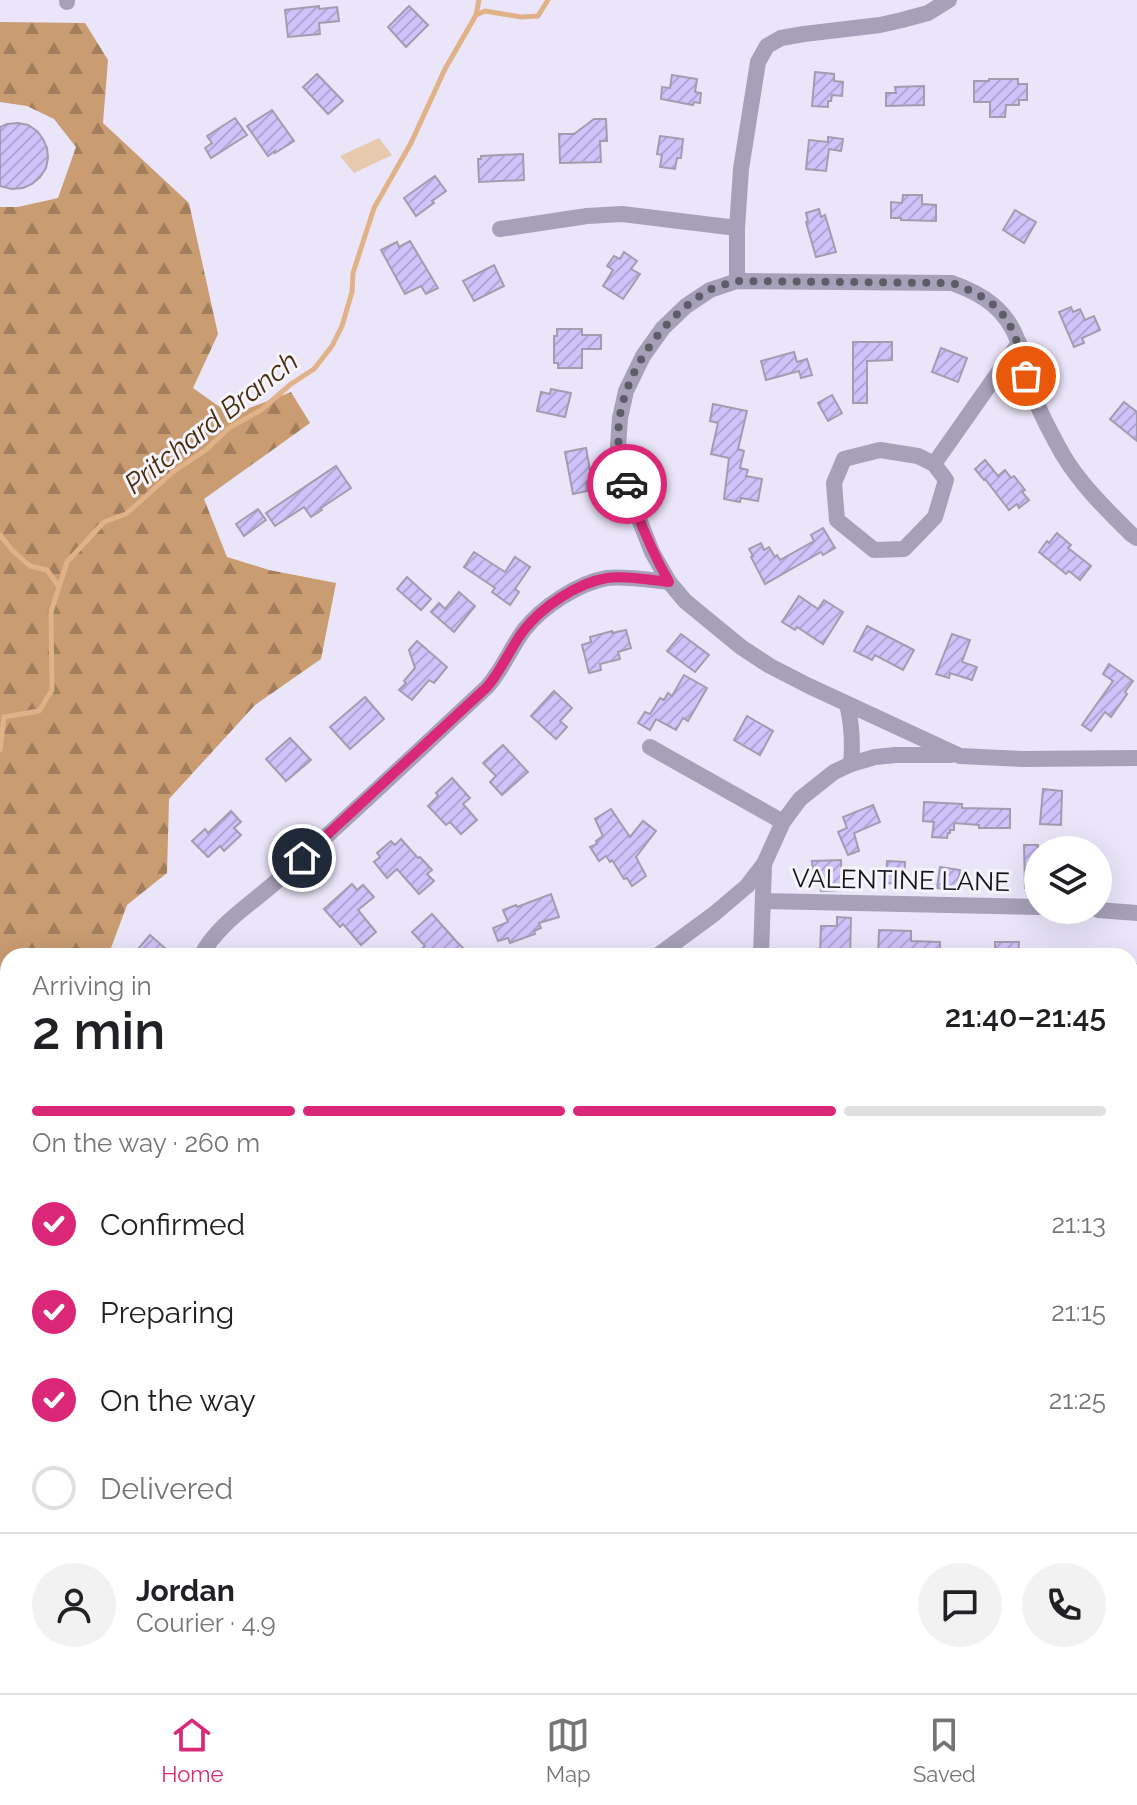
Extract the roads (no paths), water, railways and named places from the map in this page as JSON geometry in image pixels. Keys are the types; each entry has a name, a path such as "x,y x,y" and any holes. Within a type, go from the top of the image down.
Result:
{"street":[{"path":"737,281 741,169 758,62 767,46 781,38 902,20 928,13 949,0"},
{"path":"500,229 622,214 737,228"},
{"path":"960,756 770,666 741,647 685,601 669,582 652,552 637,514 618,446 626,391 643,356 663,328 686,306 710,290 737,281 952,283 971,290 990,301 1007,318 1019,343 1026,376 1041,414 1065,457 1094,497 1137,538"},
{"path":"934,464 1019,343"},
{"path":"880,450 918,456 934,464 946,480 935,517 904,549 874,550 837,520 834,483 844,459 880,450"},
{"path":"205,948 221,929 487,687 500,673 522,632 558,598 607,578 669,582"},
{"path":"847,704 852,723 851,764"},
{"path":"650,747 783,822"},
{"path":"668,948 747,886 764,864 783,822 800,799 815,785 851,764 896,755 1022,759 1137,758"},
{"path":"761,948 764,864"},
{"name":"VALENTINE LANE","path":"763,901 1024,907"},
{"path":"1112,911 1137,913"}],"waterway":[{"name":"Pritchard Branch","path":"0,750 4,717 39,711 52,690 51,612 67,562 104,522 126,514 229,428 261,410 314,369 332,346 342,326 352,292 353,273 374,208 476,15 479,0"},
{"path":"476,15 485,11 521,17 538,16 548,0"},
{"path":"0,535 30,566 47,570 59,587"}]}
